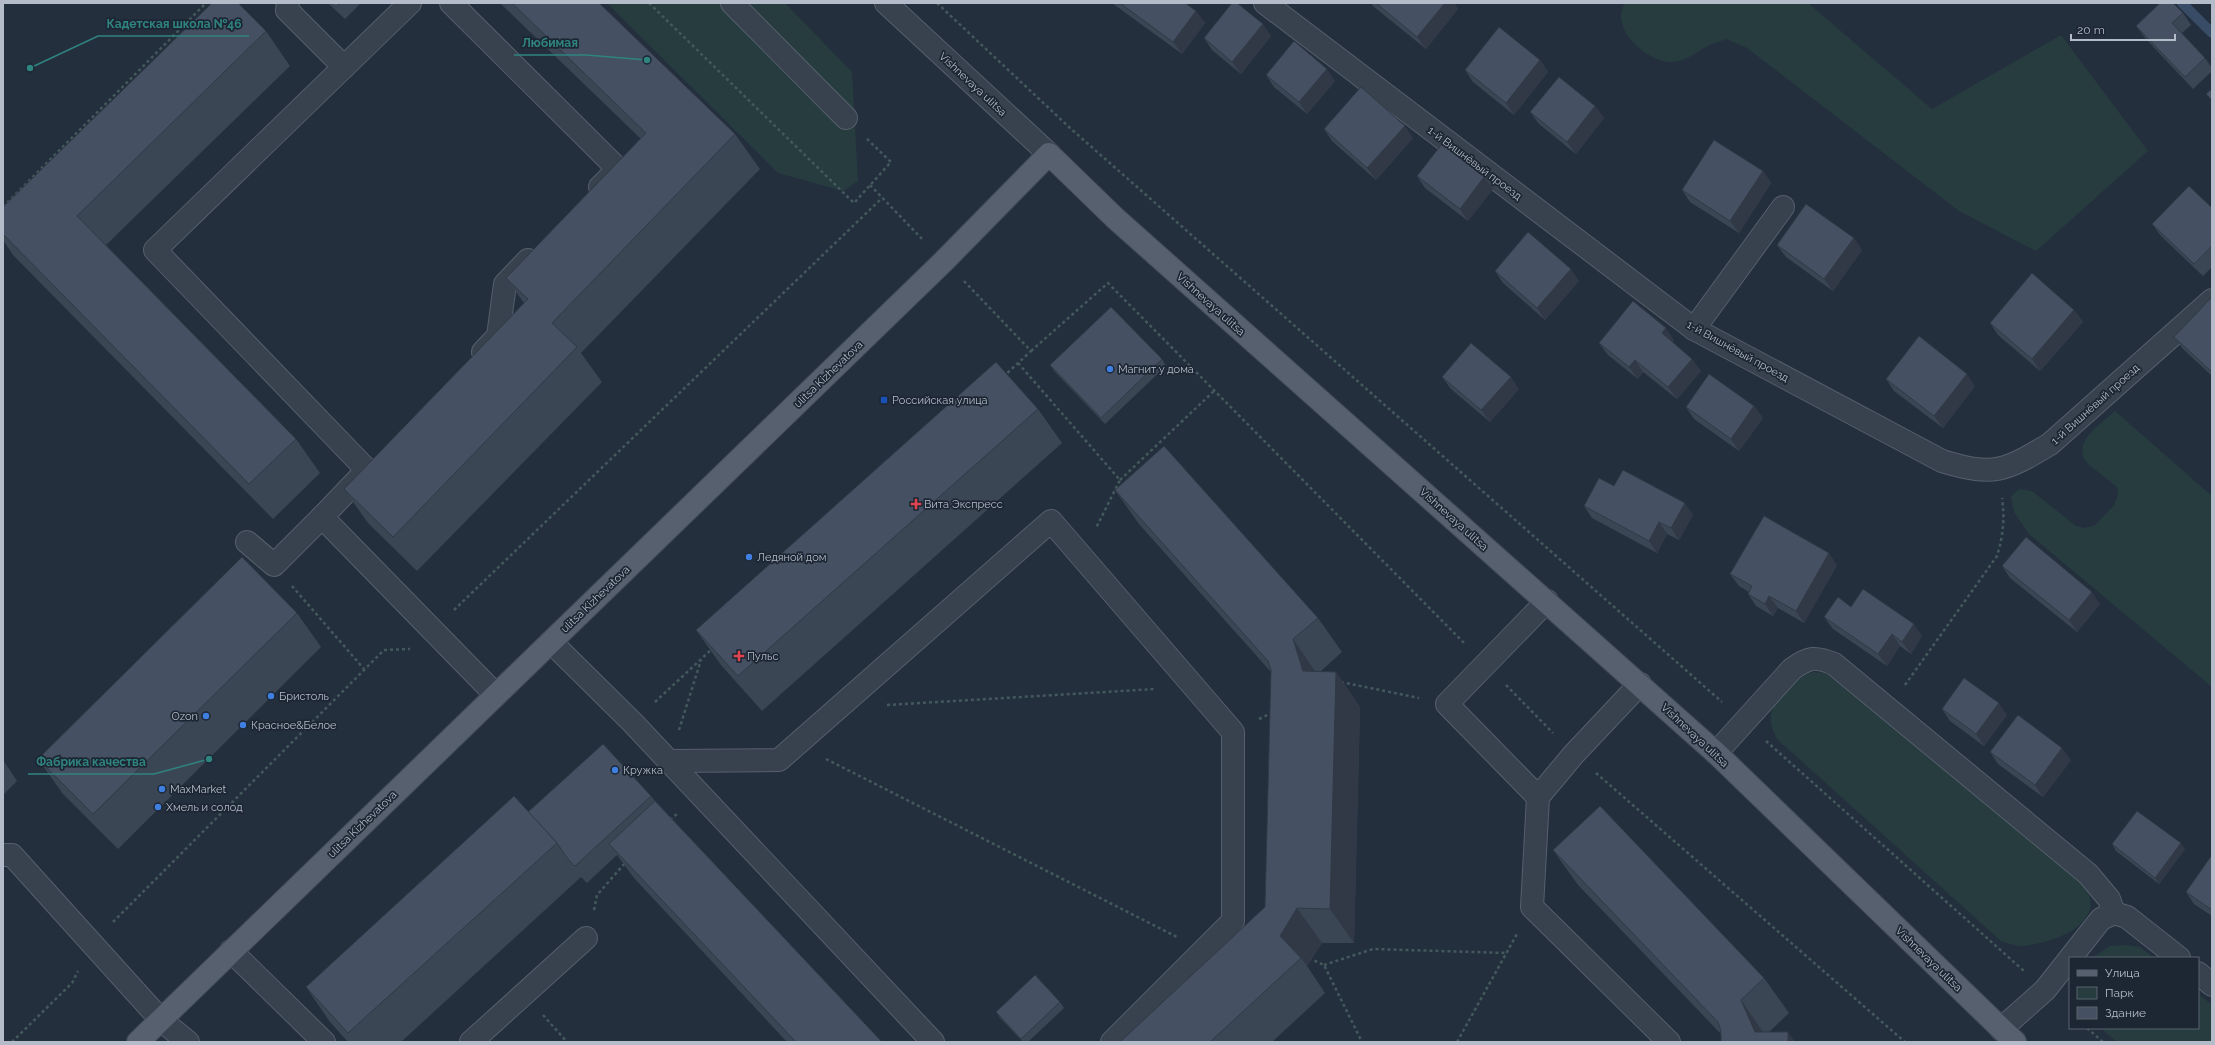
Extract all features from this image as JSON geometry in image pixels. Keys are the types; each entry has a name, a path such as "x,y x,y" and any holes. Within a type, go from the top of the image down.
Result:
{"main road":[{"name":"ulitsa Kizhevatova","path":"138,1042 495,694 551,642 944,261 1049,154"},
{"name":"Vishnevaya ulitsa","path":"1049,154 1121,224 1547,601 1716,753 2008,1035"}],"street":[{"path":"288,3 287,10 344,67"},
{"path":"366,470 155,250 410,3"},
{"path":"451,3 618,169 586,202"},
{"path":"732,3 846,118"},
{"name":"Vishnevaya ulitsa","path":"886,3 1049,154"},
{"name":"1-й Вишнёвый проезд","path":"1265,3 1694,328 1942,461 1969,469 1997,470 2021,462 2050,444 2212,300"},
{"path":"1694,328 1783,207"},
{"path":"471,364 498,336 506,284 543,246"},
{"path":"247,542 274,565 383,454"},
{"path":"322,517 431,631 495,694"},
{"path":"669,761 779,760 1051,521 1233,732 1233,921 1112,1042"},
{"path":"1538,797 1447,704 1547,601"},
{"path":"551,642 633,723 933,1042"},
{"path":"1716,753 1792,669 1805,660 1820,658 1834,664 2088,874 2109,899 2114,913"},
{"path":"1640,684 1574,754 1538,797 1532,907 1669,1042"},
{"path":"3,855 12,855 161,1020 188,1042"},
{"path":"2071,957 2101,919 2114,913 2128,917 2178,957"},
{"path":"471,1042 586,938"},
{"path":"231,952 324,1042"},
{"path":"2008,1035 2069,960"},
{"path":"2199,974 2212,985"}],"path":[{"path":"3,207 206,3"},
{"path":"649,3 854,203 891,162 846,118"},
{"path":"937,3 1070,128 1744,721 2045,990"},
{"path":"870,185 1031,350"},
{"path":"12,1042 72,983 91,944 364,669 384,650 408,651 431,631 882,198"},
{"path":"1000,379 1108,283 1574,754 1906,1042"},
{"path":"1018,363 1120,480"},
{"path":"1082,556 1120,480 1214,390"},
{"path":"1918,668 1997,556 2002,539 2004,514 1997,470"},
{"path":"274,565 364,669"},
{"path":"633,723 718,643"},
{"path":"669,761 701,659"},
{"path":"1334,681 1447,704"},
{"path":"886,705 1194,687"},
{"path":"1233,732 1274,712"},
{"path":"797,744 1204,951"},
{"path":"664,826 699,793"},
{"path":"597,895 629,858"},
{"path":"1457,1042 1532,907"},
{"path":"1324,965 1373,949 1507,953"},
{"path":"1303,955 1324,965 1362,1042"},
{"path":"524,994 567,1042"},
{"path":"2088,1029 2103,1042"}],"green space":[{"path":"607,3 785,3 852,72 858,181 843,191 778,173"},
{"path":"1625,3 1808,3 1932,109 2061,35 2148,151 2036,251 1959,211 1747,48 1726,39 1711,44 1686,59 1677,62 1663,61 1643,51 1626,33 1622,23 1621,13"},
{"path":"2115,411 2212,496 2212,687 2029,534 2014,512 2011,497 2019,489 2032,491 2076,526 2084,528 2094,526 2114,505 2118,495 2117,487 2088,464 2083,456 2082,449 2090,434"},
{"path":"1813,672 1825,673 1833,679 2084,881 2090,901 2090,908 2087,917 2072,930 2052,940 2022,946 2001,941 1777,739 1771,721 1771,715 1776,701 1793,683"},
{"path":"2125,945 2140,947 2153,957 2094,957 2110,946"},
{"path":"2199,995 2212,1005 2212,1042 2117,1042 2102,1029 2199,1029"}],"building":[{"path":"212,3 238,3 266,31 77,216 296,439 249,484 3,234 3,207"},
{"path":"332,3 340,3 336,7"},
{"path":"512,3 599,3 735,134 552,323 577,347 393,537 344,489 528,299 506,278 646,133"},
{"path":"1120,3 1185,3 1196,11 1173,42"},
{"path":"1232,3 1237,3 1263,24 1232,62 1204,38"},
{"path":"1376,3 1445,3 1417,37"},
{"path":"2160,3 2173,3 2183,13 2172,23 2205,58 2185,77 2136,26"},
{"path":"1499,27 1540,60 1506,103 1465,70"},
{"path":"1294,41 1327,69 1299,102 1266,75"},
{"path":"1559,77 1595,106 1567,142 1530,112"},
{"path":"1361,87 1405,126 1367,168 1324,129"},
{"path":"2212,89 2212,100 2206,94"},
{"path":"1714,140 1763,171 1730,221 1682,190"},
{"path":"1442,144 1484,177 1460,209 1417,176"},
{"path":"2189,186 2212,208 2212,246 2194,264 2152,224"},
{"path":"1806,204 1854,238 1824,279 1777,245"},
{"path":"1528,232 1571,269 1537,308 1495,271"},
{"path":"2032,273 2074,310 2032,359 1990,323"},
{"path":"2212,297 2212,372 2174,337"},
{"path":"1633,301 1666,328 1662,333 1692,359 1668,387 1635,360 1629,367 1599,343"},
{"name":"Магнит у дома","path":"1111,307 1162,359 1101,418 1050,365"},
{"path":"1919,336 1967,374 1934,416 1886,379"},
{"path":"1471,343 1511,377 1481,410 1442,377"},
{"path":"996,362 1038,409 738,676 696,630"},
{"path":"1709,374 1754,406 1731,439 1686,407"},
{"path":"1164,446 1318,618 1293,639 1303,671 1336,672 1330,909 1297,908 1280,936 1301,958 1210,1042 1120,1042 1265,907 1271,670 1268,661 1115,490"},
{"path":"1623,470 1685,503 1671,528 1659,522 1649,541 1584,506 1599,478 1614,486"},
{"path":"1764,516 1829,553 1796,611 1769,596 1765,604 1748,594 1752,586 1730,574"},
{"path":"2026,537 2092,592 2069,620 2002,566"},
{"path":"242,557 297,613 93,814 38,759"},
{"path":"1863,589 1914,624 1902,642 1892,634 1878,654 1824,617 1838,597 1851,607"},
{"path":"1964,678 1999,703 1976,734 1942,709"},
{"path":"2018,715 2062,748 2035,785 1990,752"},
{"path":"603,744 651,796 575,866 557,843 528,812"},
{"path":"514,796 557,843 348,1033 306,987"},
{"path":"655,801 882,1042 796,1042 609,844"},
{"path":"1600,806 1764,978 1741,1000 1755,1032 1788,1032 1788,1042 1721,1042 1721,1031 1718,1022 1553,850"},
{"path":"2137,811 2181,843 2155,878 2112,844"},
{"path":"2212,855 2212,910 2186,892"},
{"path":"1035,975 1060,1002 1021,1039 996,1012"}],"waterway":[{"path":"2182,3 2212,33"}],"place":[{"name":"Любимая","path":"647,60"},
{"name":"Кадетская школа №46","path":"30,68"},
{"name":"Магнит у дома","path":"1110,369"},
{"name":"Российская улица","path":"884,400"},
{"name":"Вита Экспресс","path":"916,504"},
{"name":"Ледяной дом","path":"749,557"},
{"name":"Пульс","path":"739,656"},
{"name":"Бристоль","path":"271,696"},
{"name":"Ozon","path":"206,716"},
{"name":"Красное&Белое","path":"243,725"},
{"name":"Фабрика качества","path":"209,759"},
{"name":"Кружка","path":"615,770"},
{"name":"MaxMarket","path":"162,789"},
{"name":"Хмель и солод","path":"158,807"}]}
